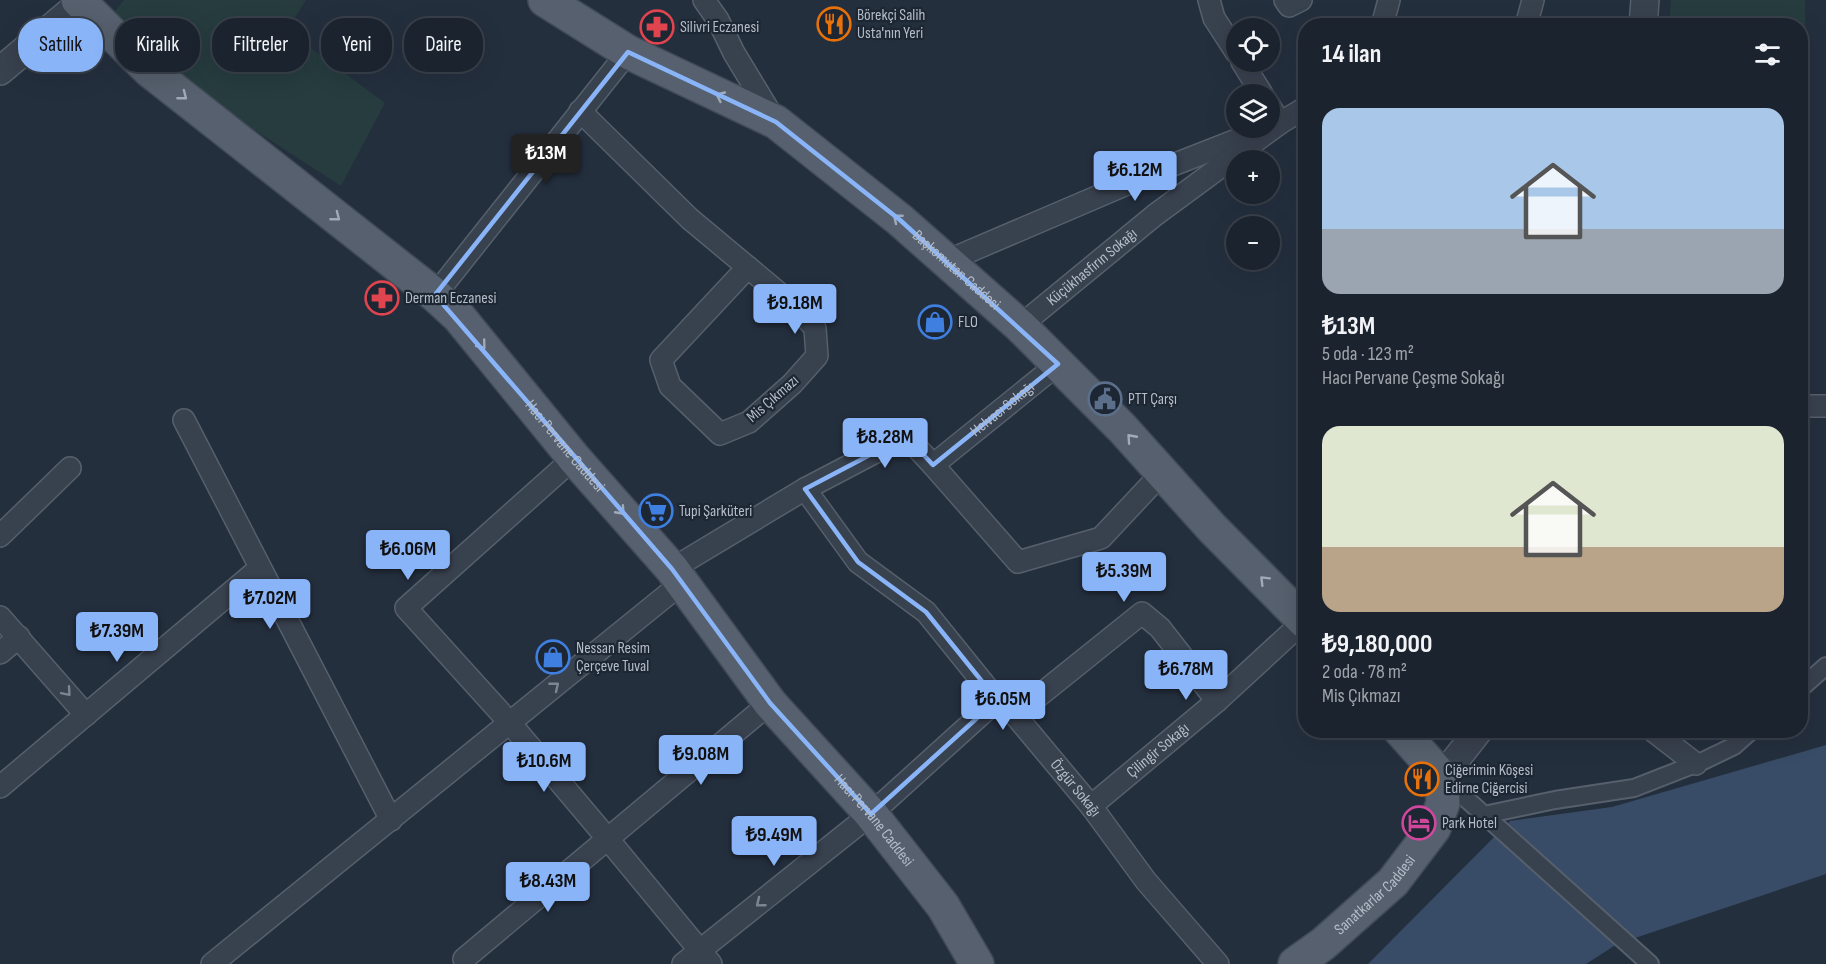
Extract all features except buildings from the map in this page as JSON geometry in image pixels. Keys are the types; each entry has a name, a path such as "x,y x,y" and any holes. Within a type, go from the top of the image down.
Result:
{"main road":[{"name":"Başkomutan Caddesi","path":"545,0 628,52 776,122 900,220 1020,326 1122,428 1212,528 1298,615"},
{"name":"Hacı Pervane Caddesi","path":"81,1 149,70 435,295 459,317 574,458 678,575 770,703 871,814 943,906 976,964"},
{"path":"1407,738 1442,777"},
{"name":"Sanatkarlar Caddesi","path":"1295,964 1323,944 1393,882 1434,828 1443,803 1442,777"}],"street":[{"path":"704,0 718,20 734,53 776,122"},
{"path":"1209,0 1214,18 1226,37"},
{"path":"1285,0 1289,6 1301,0"},
{"path":"1384,18 1389,0"},
{"path":"1528,18 1533,0"},
{"path":"1644,18 1645,0"},
{"path":"0,71 81,1"},
{"path":"435,295 628,52"},
{"name":"Mis Çıkmazı","path":"580,111 690,219 748,267 798,309 814,328 817,356 792,384 749,423 720,434 670,386 661,360 748,267"},
{"path":"1280,123 1298,112"},
{"path":"947,261 1155,172 1242,138"},
{"name":"Küçükhasfırın Sokağı","path":"1020,326 1155,215 1260,138"},
{"name":"Helvacı Sokağı","path":"933,465 1058,364"},
{"path":"1808,406 1826,406"},
{"path":"184,420 391,820"},
{"path":"212,964 510,723 678,575 805,489 906,435 1018,562 1101,538 1162,473"},
{"path":"574,458 406,608 510,723 608,838 698,960 871,814 997,700"},
{"path":"0,536 70,468"},
{"name":"Özgür Sokağı","path":"805,489 858,562 926,612 997,700 1015,715 1090,806 1146,881 1218,964"},
{"path":"0,787 260,568"},
{"path":"1015,715 1142,613 1160,628 1217,701"},
{"path":"0,617 86,715"},
{"name":"Çilingir Sokağı","path":"1090,806 1217,701 1298,627"},
{"path":"0,653 19,637"},
{"path":"1808,682 1826,666"},
{"path":"464,959 770,703"},
{"path":"1473,738 1442,777 1650,964"},
{"path":"1662,738 1696,764"},
{"path":"1488,819 1556,800 1634,788 1696,764 1734,746 1743,738"}],"highlighted area":[{"path":"628,52 776,122 900,220 1058,364 933,465 906,436 805,489 858,562 926,612 997,700 871,814 770,703 672,569 435,295"}],"green space":[{"path":"124,0 306,0 295,18 212,18 212,72 309,72 309,46 321,55 321,72 343,72 385,103 341,186 180,82 170,72 200,72 200,18 115,18 115,20 111,16"},
{"path":"1671,0 1805,0 1805,18 1670,18"},
{"path":"1808,227 1810,378 1808,378"}],"water":[{"path":"1826,745 1826,874 1617,944 1586,964 1368,964 1510,821 1612,807"}],"place":[{"name":"Börekçi Salih Usta'nın Yeri","path":"834,24"},
{"name":"Silivri Eczanesi","path":"657,27"},
{"name":"Derman Eczanesi","path":"382,298"},
{"name":"FLO","path":"935,322"},
{"name":"PTT Çarşı","path":"1105,399"},
{"name":"Tupi Şarküteri","path":"656,511"},
{"name":"Nessan Resim Çerçeve Tuval","path":"553,657"},
{"name":"Ciğerimin Köşesi Edirne Ciğercisi","path":"1422,779"},
{"name":"Park Hotel","path":"1419,823"}]}
